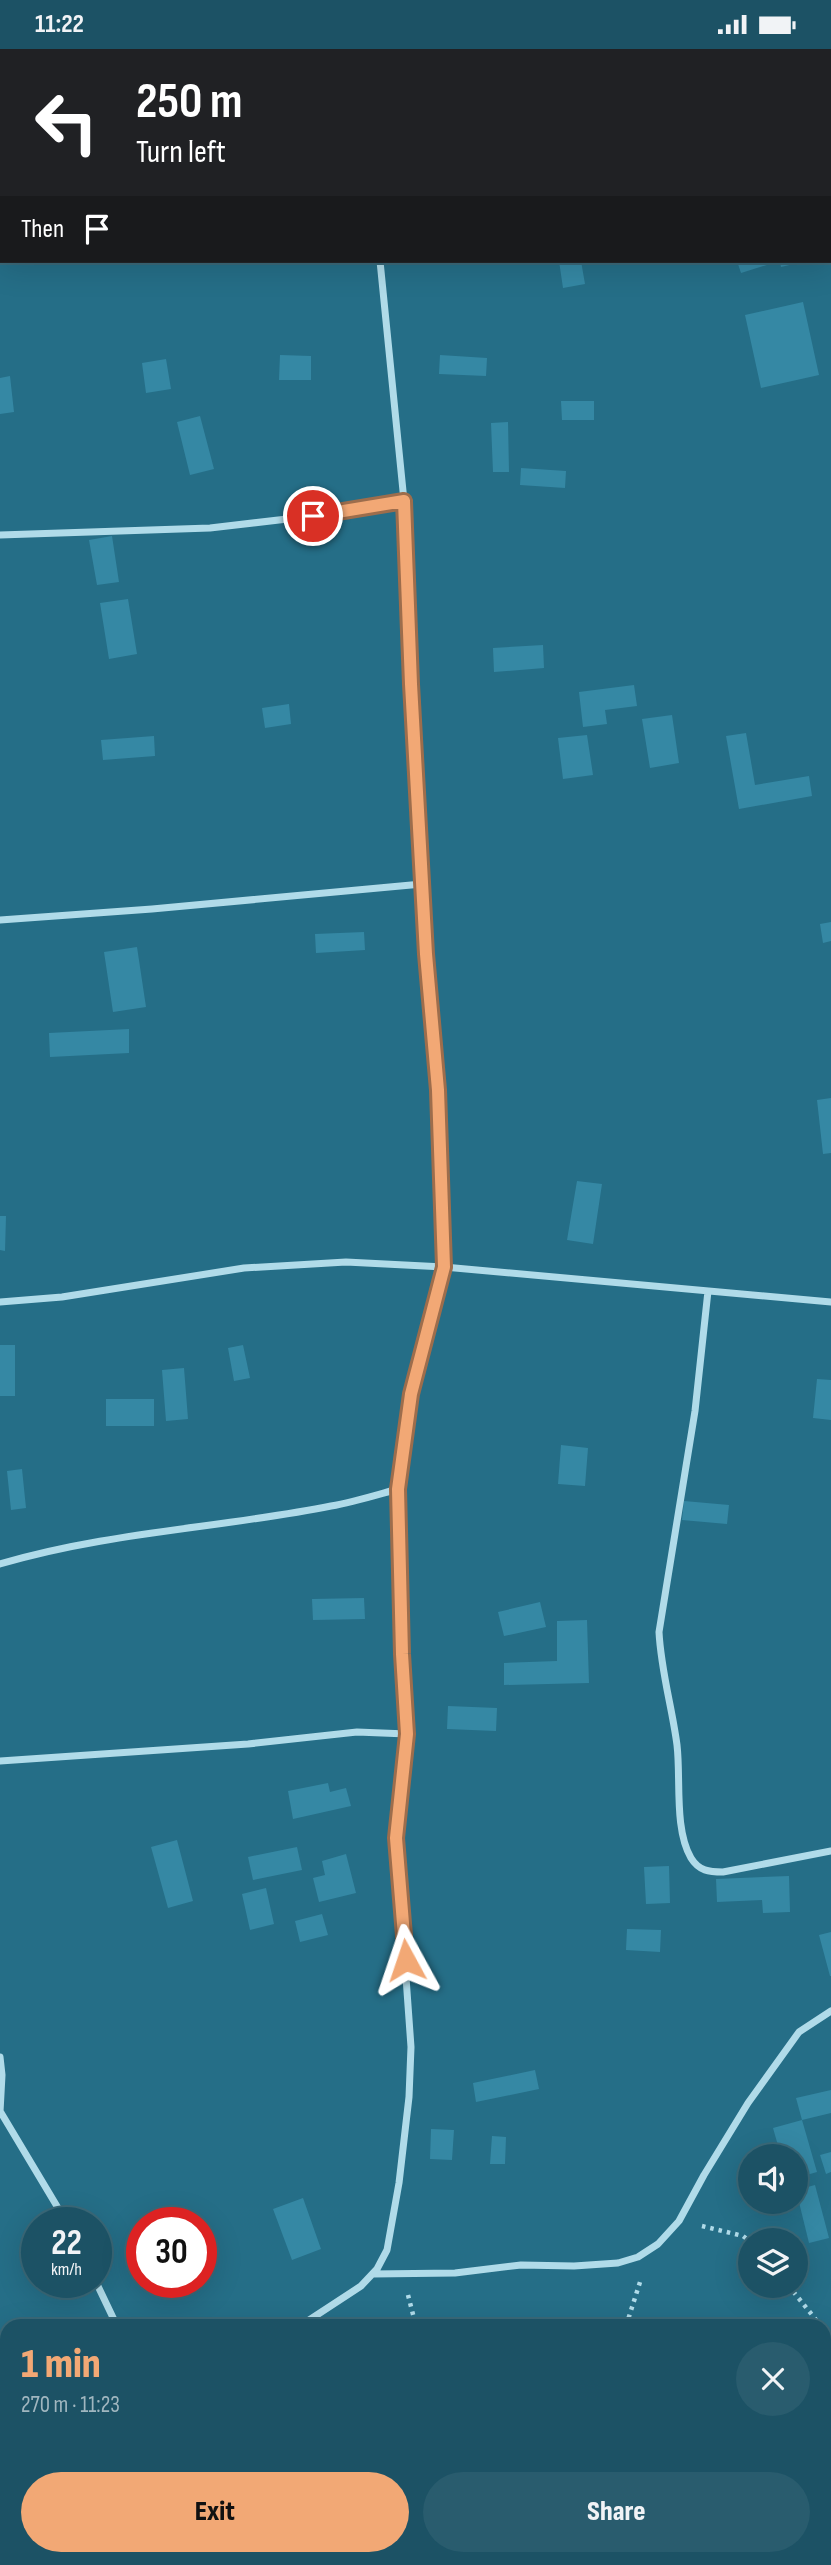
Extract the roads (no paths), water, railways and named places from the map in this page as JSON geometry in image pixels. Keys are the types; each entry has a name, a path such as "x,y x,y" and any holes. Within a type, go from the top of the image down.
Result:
{"street":[{"path":"311,2319 361,2286 373,2274 387,2251 409,2097 410,2033 396,1838 407,1734 398,1489 411,1394 444,1267 438,1090 422,884 404,501 380,263"},
{"path":"0,535 210,528 313,516 404,501"},
{"path":"0,920 422,884"},
{"path":"0,1302 62,1297 244,1268 346,1262 444,1267 831,1302"},
{"path":"708,1291 695,1411 659,1632 660,1660 677,1745 683,1838 691,1857 707,1872 723,1872 831,1851"},
{"path":"0,1564 36,1553 124,1537 331,1506 398,1489"},
{"path":"0,1762 248,1744 357,1732 407,1734"},
{"path":"373,2274 455,2273 522,2265 574,2266 618,2263 638,2257 679,2221 742,2113 799,2032 831,2011"},
{"path":"0,2057 0,2112 57,2207"},
{"path":"104,2298 114,2319"}]}
